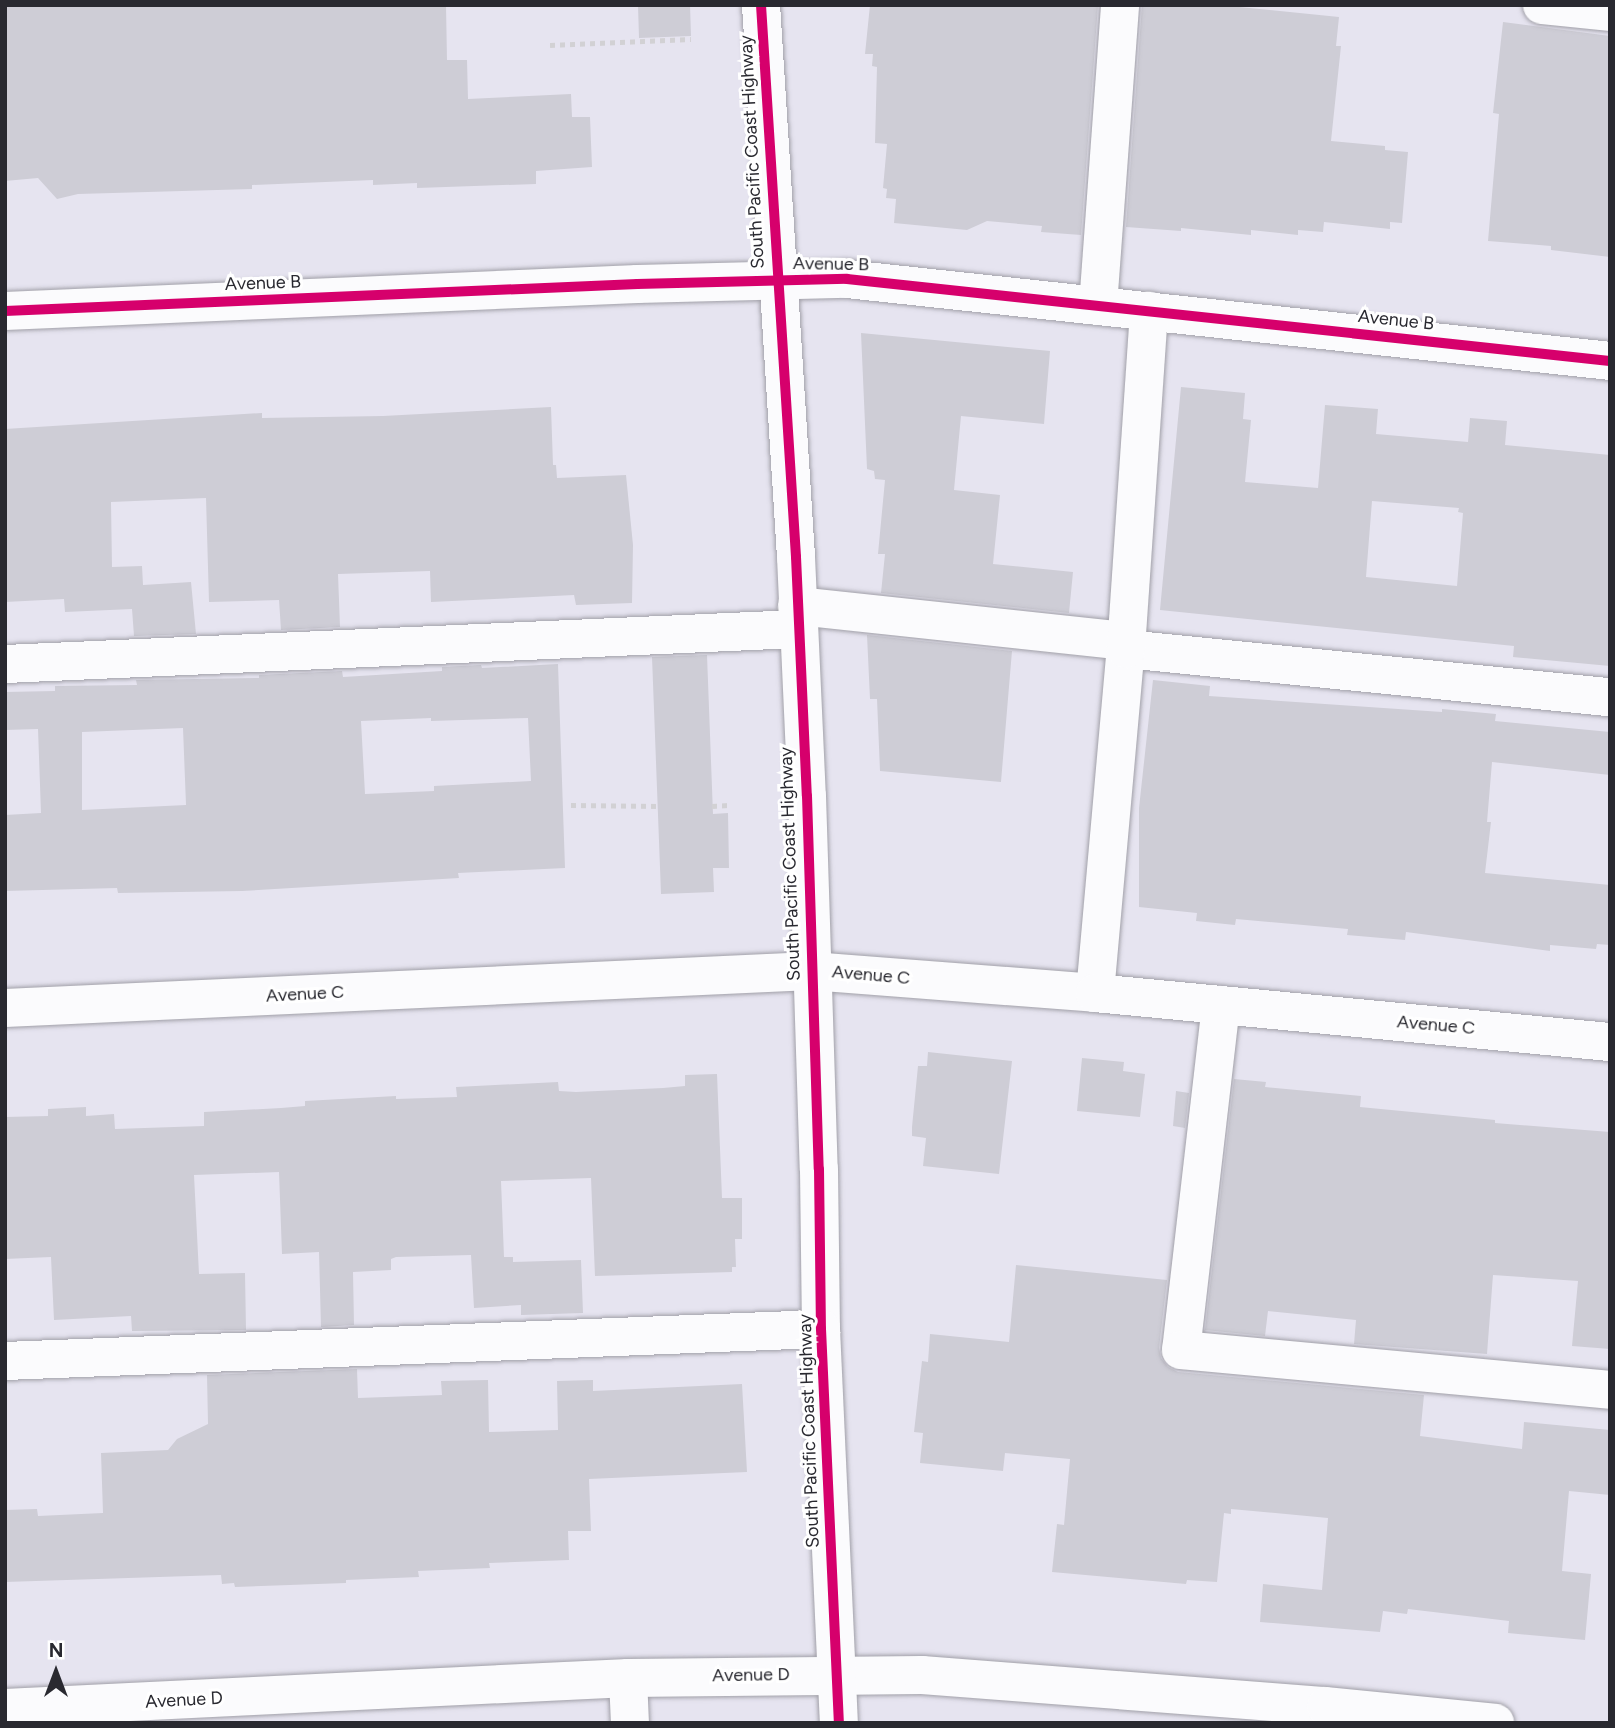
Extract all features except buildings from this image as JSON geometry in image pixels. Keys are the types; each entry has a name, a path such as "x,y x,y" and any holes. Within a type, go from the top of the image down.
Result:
{"main road":[{"name":"South Pacific Coast Highway","path":"761,5 798,617 819,1170 821,1329 839,1723"},
{"path":"1098,306 1120,5"},
{"path":"1542,5 1610,12"},
{"name":"Avenue B","path":"5,311 847,279 1610,360"},
{"path":"1095,993 1126,645 1149,311"},
{"path":"5,664 798,617 1126,645 1610,697"},
{"name":"Avenue C","path":"5,1008 811,971 1221,1004 1610,1042"},
{"path":"1221,1004 1181,1350 1610,1390"},
{"path":"5,1361 821,1329"},
{"name":"Avenue D","path":"5,1709 628,1678 837,1674 997,1679 1326,1714 1495,1723"},
{"path":"628,1678 630,1723"}],"path":[{"path":"550,45 691,39"},
{"path":"571,805 660,806"},
{"path":"712,806 729,805"}],"cycle path":[{"path":"761,5 796,557 807,796 819,1169 821,1329 839,1723"},
{"path":"5,311 637,284 847,279 1610,361"}]}
